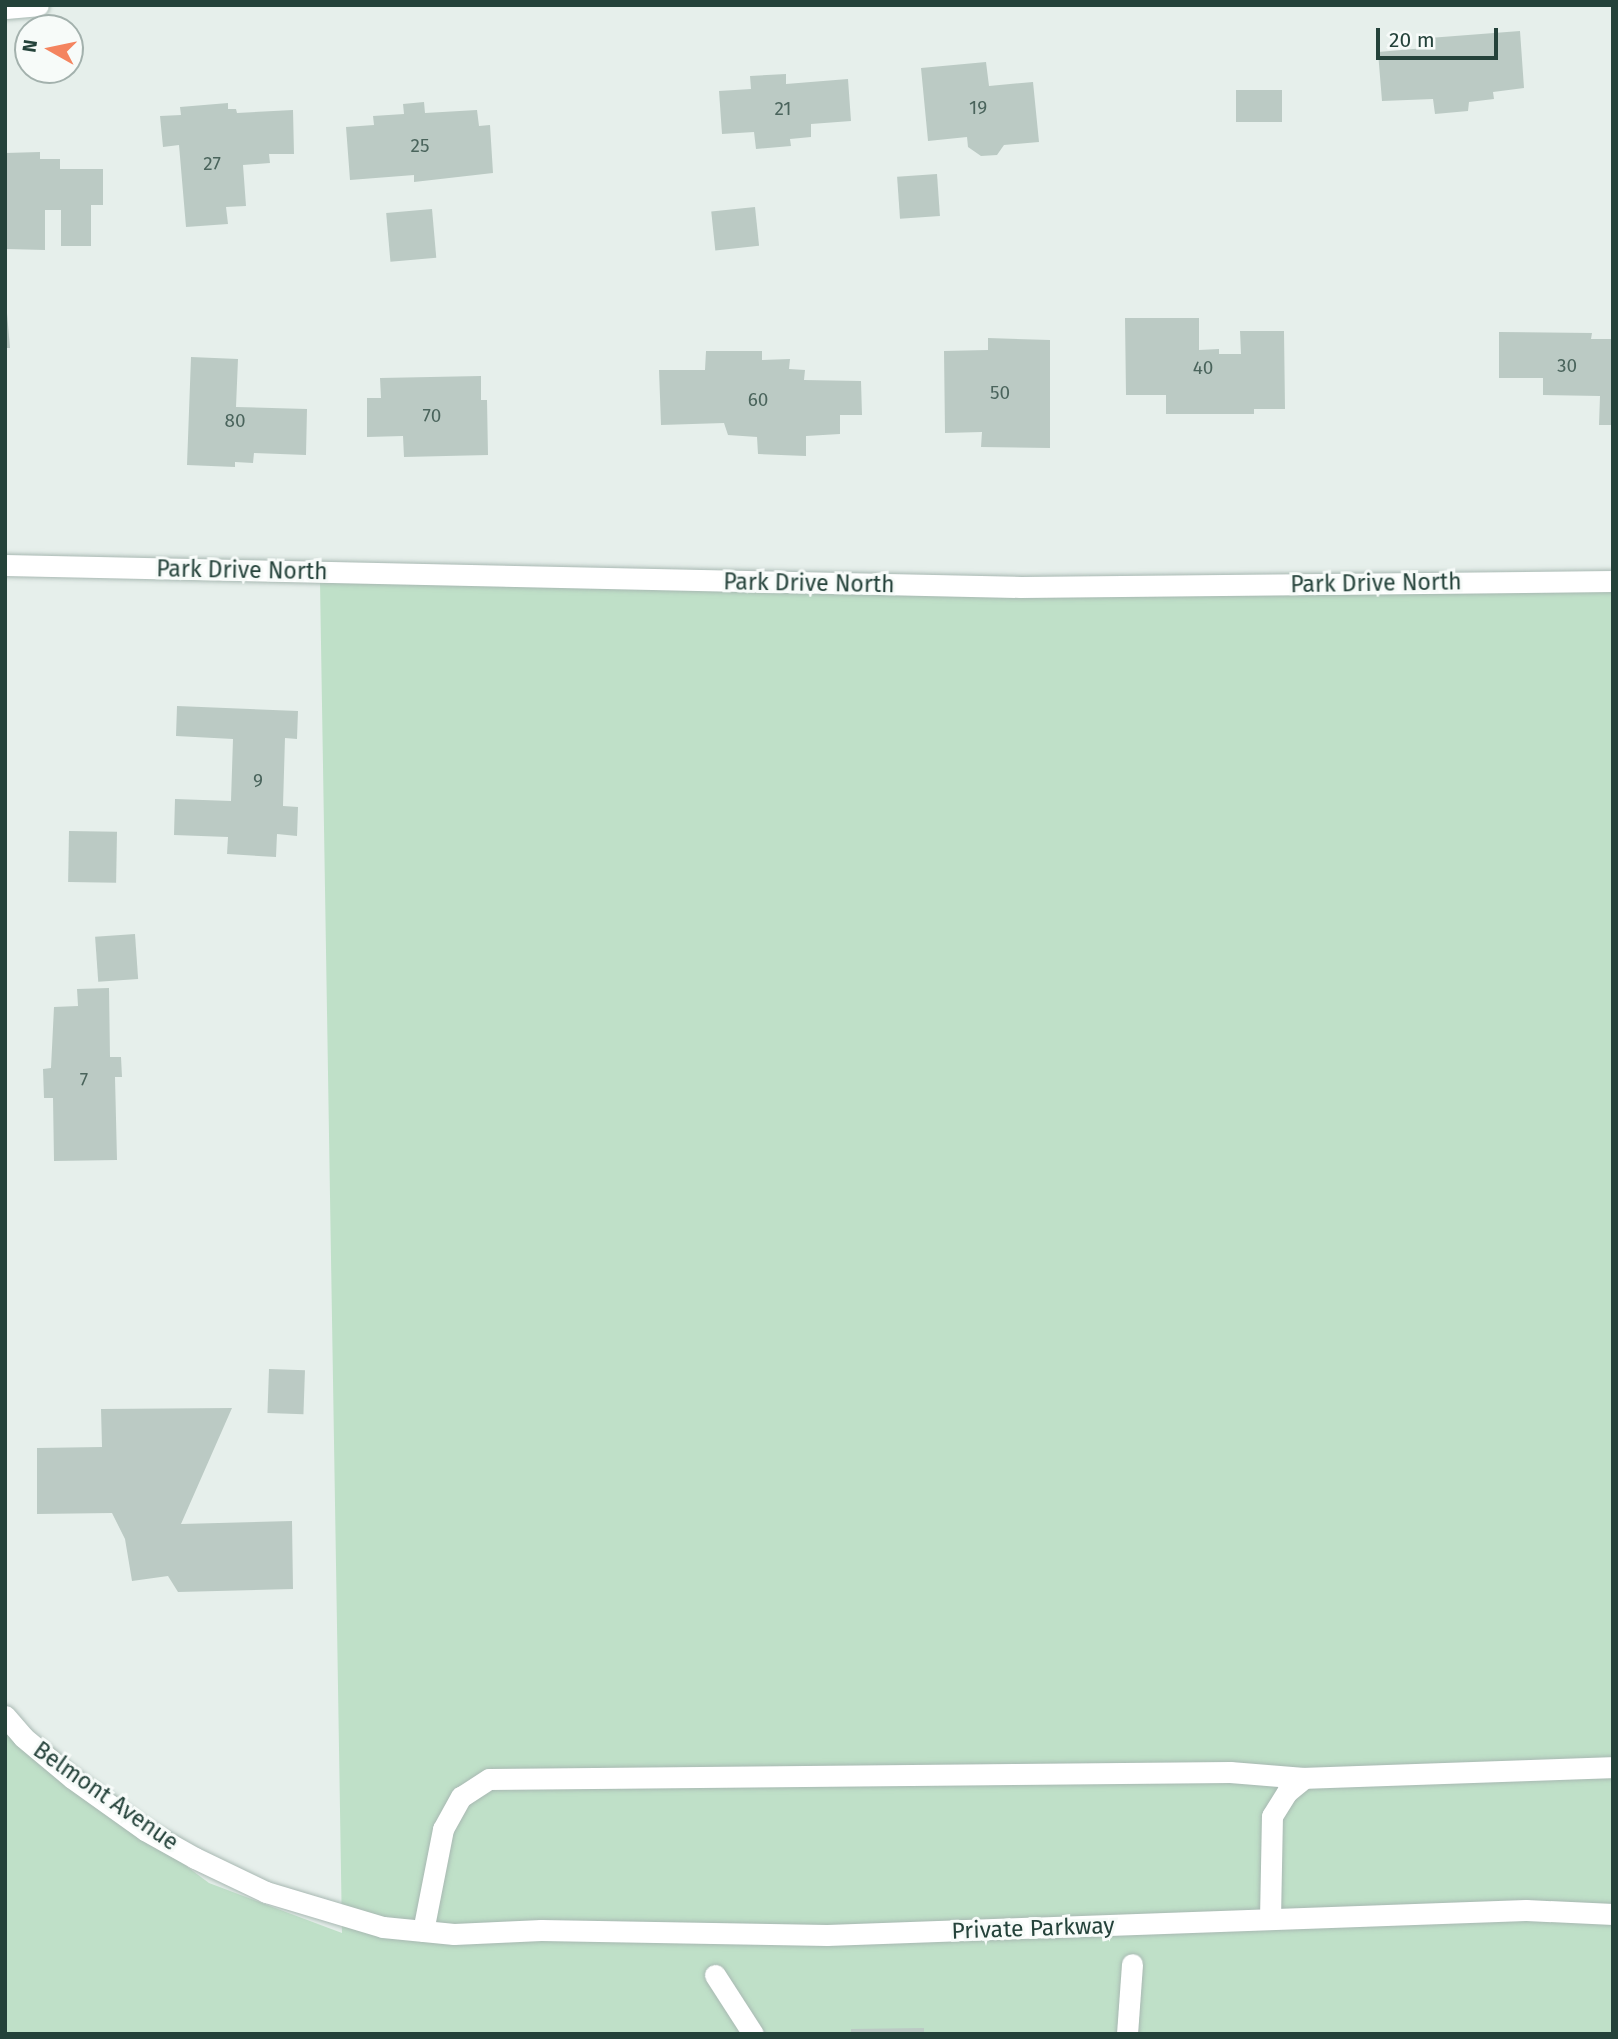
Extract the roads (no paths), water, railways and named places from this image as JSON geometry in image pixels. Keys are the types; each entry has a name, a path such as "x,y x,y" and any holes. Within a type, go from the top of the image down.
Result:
{"street":[{"path":"5,8 38,5"},
{"name":"Park Drive North","path":"5,565 1021,587 1613,581"},
{"name":"Belmont Avenue","path":"5,1716 23,1737 72,1778 145,1830 195,1858 266,1892 383,1927 454,1934"},
{"path":"423,1931 443,1829 461,1797 489,1779 1230,1772 1304,1777 1613,1767"},
{"path":"1270,1919 1272,1816 1287,1792 1304,1777"},
{"name":"Private Parkway","path":"454,1934 541,1930 827,1935 1526,1910 1613,1914"},
{"path":"1127,2034 1132,1964"},
{"path":"715,1975 753,2034"}]}
